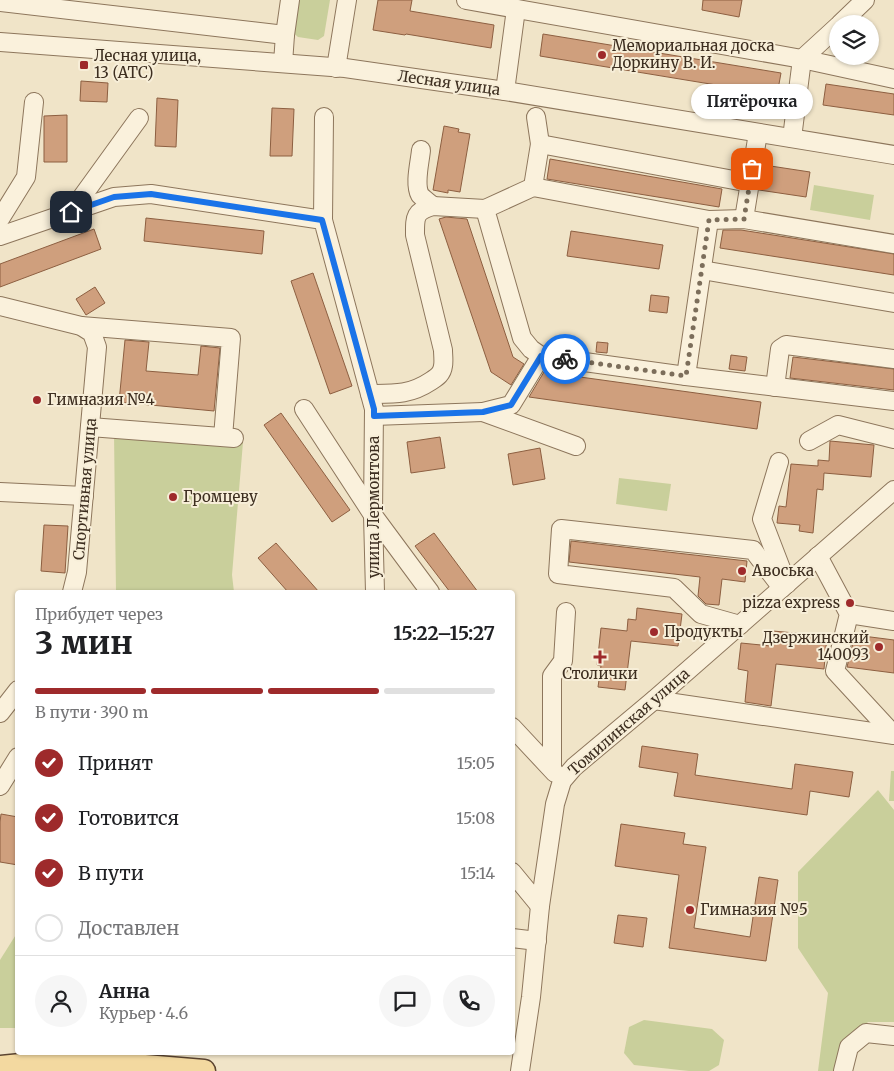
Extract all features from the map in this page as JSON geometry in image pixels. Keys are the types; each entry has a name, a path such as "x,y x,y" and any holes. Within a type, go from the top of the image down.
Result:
{"main road":[{"path":"0,1067 97,1062 204,1071"}],"street":[{"path":"283,63 290,0"},
{"path":"336,68 348,0"},
{"path":"466,0 802,59 894,78"},
{"path":"849,15 865,0"},
{"path":"6,2 285,35"},
{"path":"505,91 516,9"},
{"path":"792,138 802,59 829,34"},
{"name":"Лесная улица","path":"0,42 336,68 505,91 894,156"},
{"path":"0,218 26,177 34,102"},
{"name":"улица Лермонтова","path":"324,117 322,220 374,409 373,515 375,590"},
{"path":"533,187 540,144 536,117"},
{"path":"71,212 139,118"},
{"path":"744,219 758,133"},
{"path":"540,144 750,182"},
{"path":"421,150 417,182 419,193 433,206"},
{"path":"370,394 396,394 423,387 440,376 444,366 443,350 415,236 417,214 425,208 433,206 485,209 533,187 709,220 744,219 894,244"},
{"path":"0,236 114,197 151,194 322,220"},
{"path":"485,209 522,338 531,349 541,356 686,376 894,401"},
{"path":"686,376 709,220"},
{"path":"702,270 894,303"},
{"path":"0,306 81,326 231,338 229,437 90,427"},
{"name":"Спортивная улица","path":"72,590 77,572 97,347 92,333 81,326"},
{"path":"776,387 780,349 786,345 894,359"},
{"path":"374,416 483,412 511,405 541,356"},
{"path":"304,409 373,515 429,590"},
{"path":"483,412 576,446"},
{"path":"809,441 838,425 894,439"},
{"path":"779,462 762,519 785,586"},
{"name":"Томилинская улица","path":"520,1071 531,996 540,906 556,798 557,775 574,766 654,700 894,490"},
{"path":"0,492 84,496"},
{"path":"740,624 701,614 674,588 558,574 561,529 753,550 785,586"},
{"path":"818,556 849,614 835,671 887,721 894,735"},
{"path":"557,775 552,676 563,661 566,612"},
{"path":"849,614 894,621"},
{"path":"0,713 15,694"},
{"path":"654,700 894,735"},
{"path":"515,730 557,775"},
{"path":"0,786 15,762"},
{"path":"515,876 540,906"},
{"path":"515,938 537,941"},
{"path":"843,1071 849,1048 866,1033 894,1036"}],"green space":[{"path":"295,0 330,0 324,36 318,40 298,37 290,30"},
{"path":"814,185 874,195 870,220 810,210"},
{"path":"114,433 243,442 232,575 234,590 116,590"},
{"path":"619,478 671,484 667,511 616,504"},
{"path":"891,771 894,771 894,801 889,801"},
{"path":"878,790 894,810 894,1022 868,1022 843,1045 839,1071 818,1071 828,993 798,948 798,872"},
{"path":"15,936 15,1028 0,1028 0,960"},
{"path":"644,1020 712,1029 724,1040 719,1065 709,1071 689,1071 634,1065 624,1053 629,1027"}],"building":[{"path":"378,0 412,0 410,11 494,25 491,48 373,30"},
{"path":"703,0 742,0 739,17 702,10"},
{"path":"543,34 781,73 777,95 540,56"},
{"path":"81,81 108,83 107,102 80,101"},
{"path":"826,84 894,94 894,115 823,105"},
{"path":"157,98 178,100 176,147 155,146"},
{"path":"272,108 294,109 292,156 270,156"},
{"path":"67,115 67,162 44,162 44,116"},
{"path":"444,126 459,129 458,132 470,134 460,192 448,190 448,193 433,190"},
{"path":"550,159 722,189 719,207 547,179"},
{"path":"764,165 810,172 806,197 759,190"},
{"path":"446,217 467,219 513,357 524,364 511,385 491,372 439,219"},
{"path":"146,218 264,231 262,254 144,241"},
{"path":"94,229 101,249 0,287 0,264"},
{"path":"723,230 741,230 894,254 894,275 720,248"},
{"path":"571,231 663,245 659,269 567,256"},
{"path":"313,273 352,386 330,394 291,281"},
{"path":"95,287 105,303 86,315 76,299"},
{"path":"651,295 669,297 667,313 649,311"},
{"path":"125,340 149,342 146,371 198,375 201,346 220,348 214,411 119,402"},
{"path":"597,342 608,343 607,353 596,352"},
{"path":"731,355 747,357 745,371 729,369"},
{"path":"793,357 894,369 894,390 790,378"},
{"path":"544,372 761,402 757,429 529,397"},
{"path":"281,413 350,510 332,522 264,425"},
{"path":"440,437 445,468 411,473 407,442"},
{"path":"830,441 874,445 871,477 824,473 823,490 817,489 813,533 799,531 800,525 777,523 779,506 786,507 791,464 818,466 818,460 829,461"},
{"path":"540,448 545,479 513,485 508,454"},
{"path":"44,525 68,526 65,573 41,571"},
{"path":"434,533 477,590 448,590 415,546"},
{"path":"571,541 747,561 745,582 722,579 719,605 706,604 698,596 700,577 569,562"},
{"path":"276,543 317,590 286,590 258,558"},
{"path":"637,608 682,614 678,646 631,641 625,690 598,687 601,666 597,665 601,628 627,631 628,619 636,620"},
{"path":"773,631 827,636 824,669 776,664 771,706 745,702 748,671 738,669 741,643 771,646"},
{"path":"855,635 894,640 894,673 847,667"},
{"path":"642,746 698,754 695,775 792,789 795,764 853,772 849,797 810,791 807,815 674,796 678,773 639,767"},
{"path":"1,814 15,816 15,864 0,862"},
{"path":"621,824 685,833 683,844 706,847 694,928 750,937 759,877 778,880 766,961 669,948 679,875 615,866"},
{"path":"618,915 647,918 643,947 614,943"}],"way so far":[{"path":"565,359 686,376 709,220 744,219 752,169"}],"place":[{"name":"Мемориальная доска Доркину В. И.","path":"602,55"},
{"name":"Лесная улица, 13 (АТС)","path":"84,65"},
{"name":"Пятёрочка","path":"752,169"},
{"name":"Гимназия №4","path":"37,400"},
{"name":"Громцеву","path":"173,497"},
{"name":"Авоська","path":"742,571"},
{"name":"pizza express","path":"850,603"},
{"name":"Продукты","path":"654,632"},
{"name":"Дзержинский 140093","path":"879,647"},
{"name":"Столички","path":"600,657"},
{"name":"Гимназия №5","path":"690,910"}],"route":[{"path":"71,212 114,197 151,194 322,220 374,409 374,416 483,412 511,405 541,356 565,359"}]}
